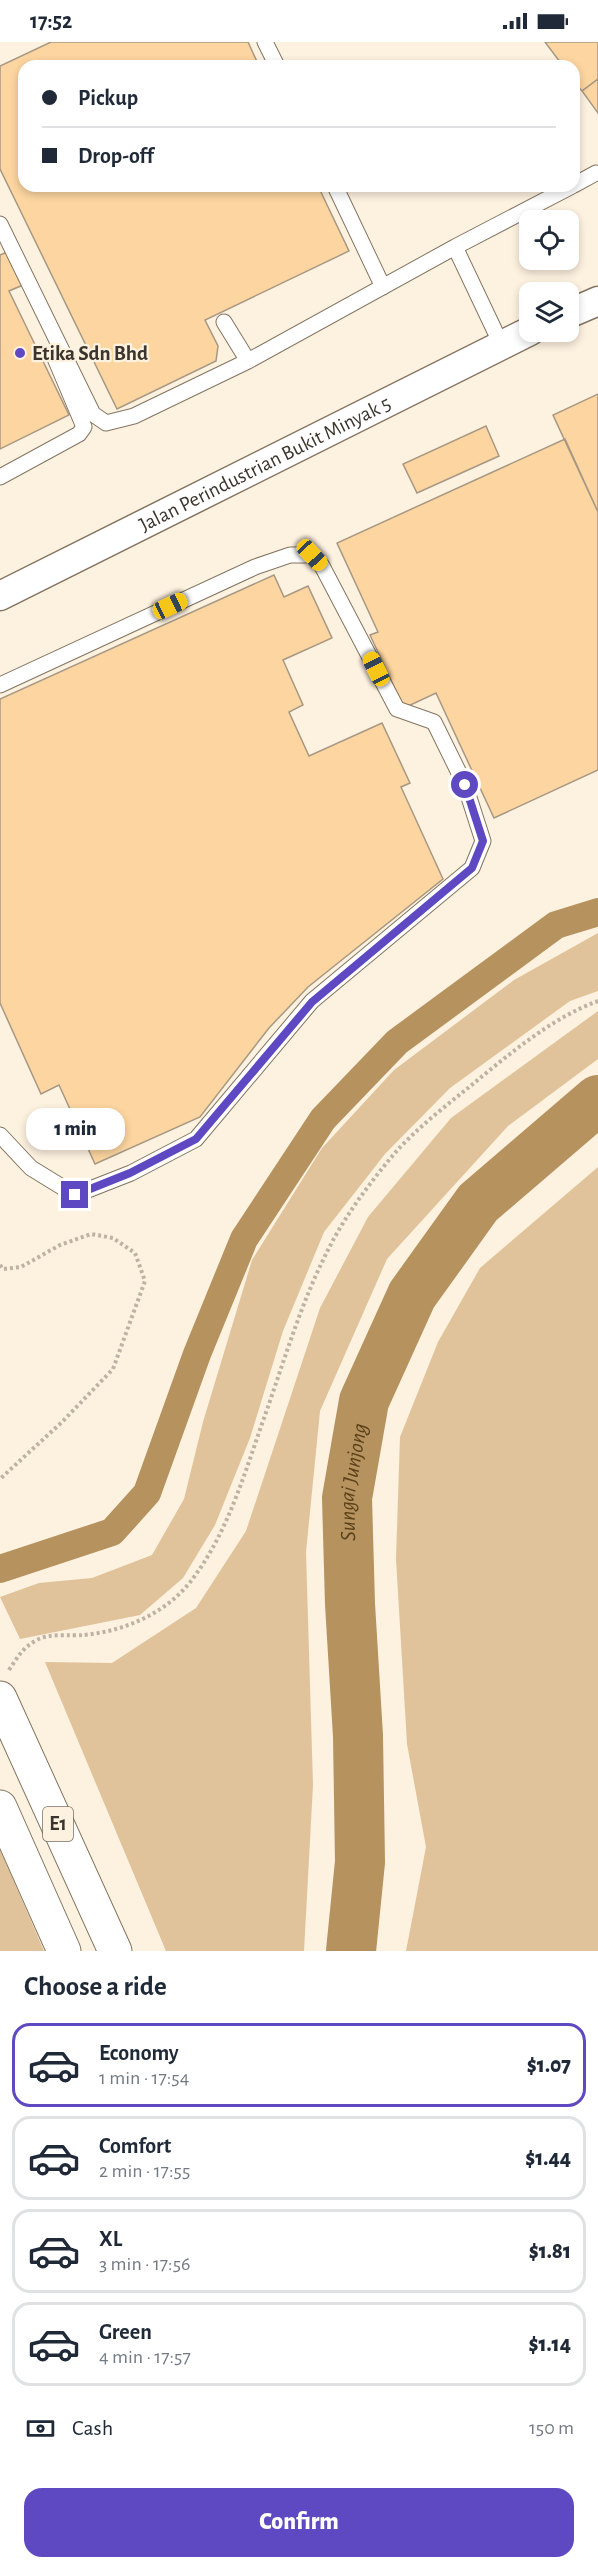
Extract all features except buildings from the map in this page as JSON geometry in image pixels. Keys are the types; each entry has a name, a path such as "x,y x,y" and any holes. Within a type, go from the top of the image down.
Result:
{"highway":[{"name":"E1","path":"3,1686 116,1951"},
{"name":"E1","path":"0,1807 64,1951"}],"street":[{"path":"579,309 598,301"},
{"name":"Jalan Perindustrian Bukit Minyak 5","path":"0,596 519,336"}],"lane":[{"path":"265,42 274,60"},
{"path":"580,182 596,174"},
{"path":"338,192 383,287"},
{"path":"0,224 93,414 106,423 134,416 248,361 560,192"},
{"path":"0,232 19,270 84,427 79,434 0,477"},
{"path":"456,247 501,344"},
{"path":"224,322 248,361"},
{"path":"0,685 255,567 290,555 312,555 322,566 397,709 434,722 465,785 483,841 472,868 312,1002 196,1139 130,1173 75,1195 31,1168 0,1135"}],"path":[{"path":"3,1686 22,1649 40,1638 92,1634 119,1628 155,1613 184,1591 213,1551 238,1490 302,1311 327,1252 353,1208 395,1153 492,1068 548,1028 598,1001"},
{"path":"0,1265 3,1269 21,1267 60,1245 91,1234 113,1238 135,1253 146,1281 113,1370 62,1422 0,1479"}],"shaded area":[{"path":"598,933 598,991 570,1001 450,1088 385,1154 324,1232 283,1331 250,1438 215,1525 183,1578 140,1615 20,1639 0,1597 39,1583 92,1578 152,1555 184,1499 203,1422 252,1260 322,1148 394,1070 514,980"},
{"path":"598,1011 598,1059 508,1126 387,1259 320,1411 306,1552 313,1785 304,1951 166,1951 45,1662 112,1663 196,1608 246,1531 320,1308 368,1217 451,1118"},
{"path":"598,1167 598,1951 406,1951 426,1847 407,1744 396,1559 400,1437 438,1342 480,1268"},
{"path":"0,1849 44,1951 0,1951"}],"waterway":[{"path":"0,1569 112,1532 147,1493 197,1354 244,1239 323,1119 397,1042 556,925 598,912"},
{"name":"Sungai Junjong","path":"351,1951 360,1862 358,1736 350,1604 347,1498 364,1401 412,1295 478,1203 598,1100"}],"place":[{"name":"Etika Sdn Bhd","path":"20,353"}],"route":[{"path":"75,1195 130,1173 196,1139 312,1002 472,868 483,841 465,785"}]}
